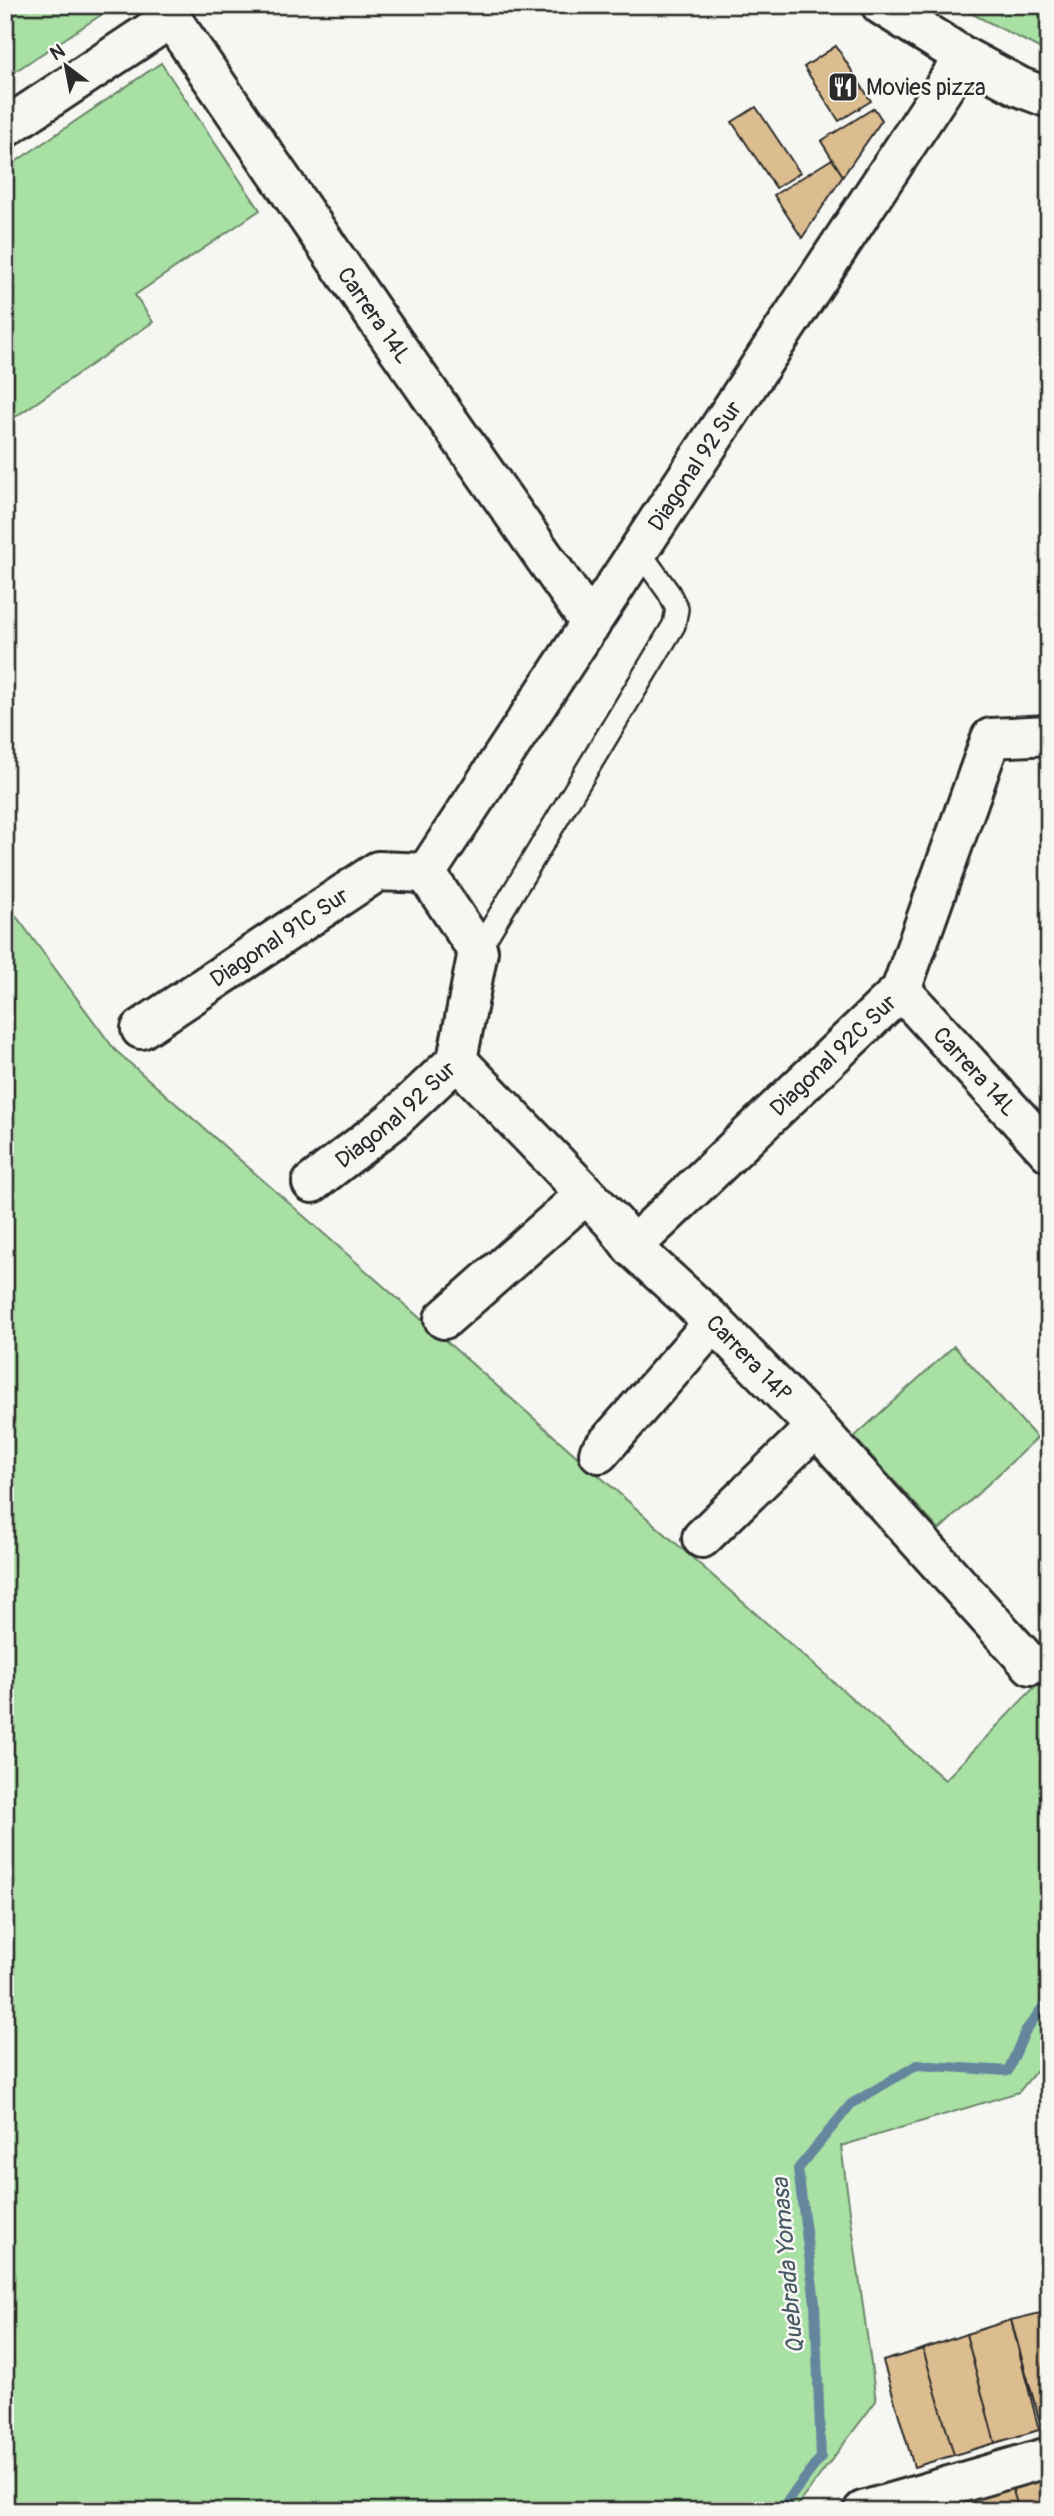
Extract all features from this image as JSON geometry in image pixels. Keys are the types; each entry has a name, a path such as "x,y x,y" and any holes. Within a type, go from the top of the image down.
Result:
{"street":[{"path":"896,11 964,57 1020,87 1049,98"},
{"path":"5,128 167,12"},
{"name":"Carrera 14L","path":"167,12 591,624"},
{"name":"Diagonal 92 Sur","path":"426,873 964,57"},
{"name":"Diagonal 92C Sur","path":"632,1247 901,990 991,738 1049,735"},
{"name":"Diagonal 91C Sur","path":"141,1029 378,871 426,873"},
{"path":"426,873 478,951"},
{"name":"Diagonal 92 Sur","path":"312,1183 391,1122 457,1060 478,951"},
{"name":"Carrera 14L","path":"901,990 1049,1152"},
{"name":"Carrera 14P","path":"457,1060 614,1223 632,1247 714,1322 816,1427 1031,1665"},
{"path":"444,1319 585,1195"},
{"path":"599,1453 714,1322"},
{"path":"702,1538 816,1427"},
{"path":"863,2511 1049,2457"}],"lane":[{"path":"478,951 674,625 677,608 639,551"}],"green space":[{"path":"5,5 103,5 107,11 5,78"},
{"path":"955,5 1049,5 1049,53"},
{"path":"161,63 260,210 135,295 153,322 5,424 5,169"},
{"path":"5,901 115,1050 945,1780 1049,1672 1049,2055 1019,2092 841,2146 876,2401 793,2511 5,2511"},
{"path":"954,1346 1037,1438 939,1530 854,1437"}],"building":[{"path":"836,46 871,101 839,121 804,67"},
{"path":"756,107 800,173 776,188 732,122"},
{"path":"874,108 882,120 843,176 821,141"},
{"path":"832,159 843,176 802,238 774,195"},
{"path":"1049,2311 1049,2427 1042,2429 1011,2320"},
{"path":"1011,2320 1039,2430 995,2443 966,2334"},
{"path":"966,2334 995,2443 954,2455 923,2349"},
{"path":"923,2349 954,2455 914,2467 883,2361"},
{"path":"1049,2477 1049,2511 1019,2511 1012,2487"},
{"path":"1012,2487 1019,2511 970,2511 967,2499"},
{"path":"967,2499 970,2511 924,2511"}],"waterway":[{"name":"Quebrada Yomasa","path":"780,2511 821,2457 815,2303 798,2169 851,2104 917,2065 1008,2071 1026,2030 1049,1999"}],"place":[{"name":"Movies pizza","path":"843,87"}]}
